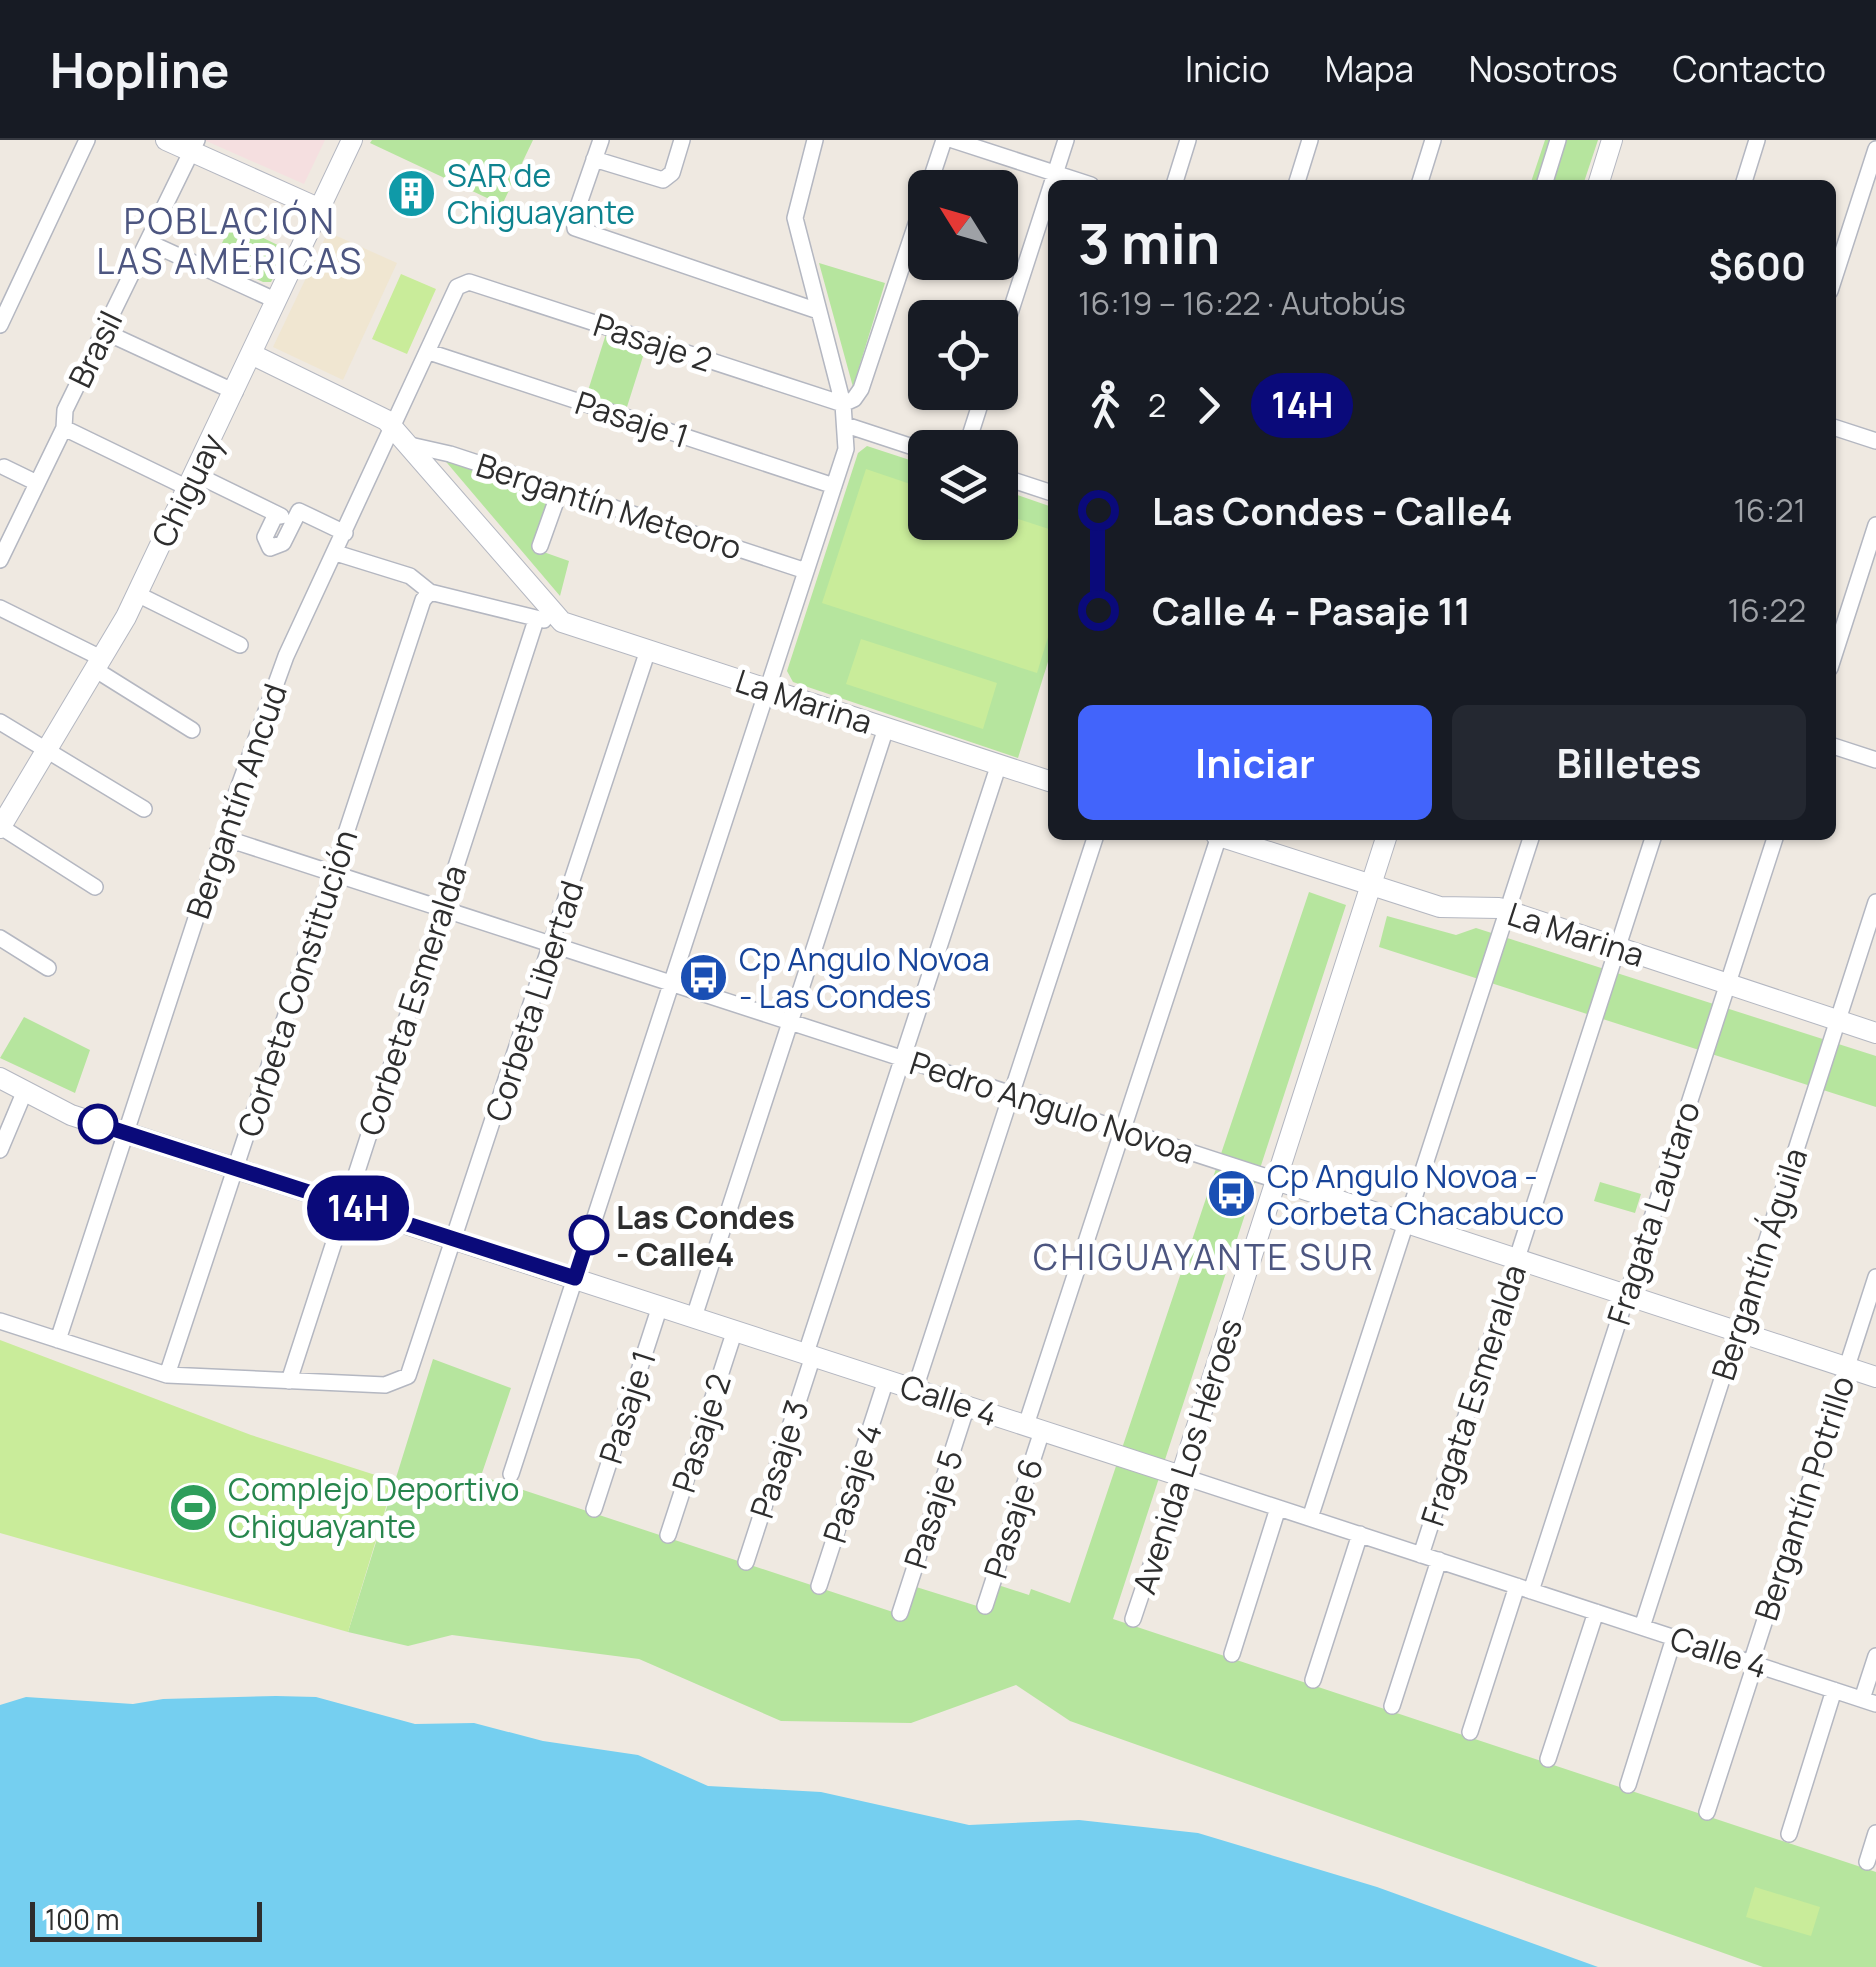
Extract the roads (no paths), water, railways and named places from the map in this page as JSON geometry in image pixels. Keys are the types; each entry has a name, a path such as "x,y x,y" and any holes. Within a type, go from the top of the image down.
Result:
{"street":[{"path":"0,325 87,140"},
{"path":"166,140 194,146 320,209"},
{"name":"Chiguay","path":"0,827 100,665 137,594 352,140"},
{"path":"601,140 574,226 818,311"},
{"path":"594,160 664,180 672,173 682,140"},
{"path":"510,1474 846,449 844,404 795,218 815,140"},
{"path":"934,170 944,140"},
{"path":"953,140 1075,180"},
{"path":"1053,180 1066,140"},
{"path":"1176,180 1188,140"},
{"path":"1298,180 1310,140"},
{"path":"1420,180 1433,140"},
{"path":"1546,180 1558,140"},
{"path":"1600,180 1612,140"},
{"path":"1745,180 1757,140"},
{"name":"Brasil","path":"0,560 64,428 63,414 194,146"},
{"path":"1836,273 1876,150"},
{"path":"1014,300 1048,196"},
{"path":"148,242 278,301"},
{"path":"844,404 854,399 861,388 908,248"},
{"name":"Pasaje 2","path":"462,283 844,404"},
{"name":"Bergantín Ancud","path":"58,1340 218,851 228,842 231,808 280,673 462,283"},
{"path":"103,331 235,392"},
{"name":"Pasaje 1","path":"429,352 834,486"},
{"name":"La Marina","path":"252,356 376,414 395,428 547,619"},
{"path":"846,426 908,446"},
{"path":"64,428 293,522"},
{"path":"1836,428 1876,441"},
{"name":"Bergantín Meteoro","path":"410,446 806,570"},
{"path":"4,468 37,483"},
{"path":"1018,482 1048,492"},
{"path":"540,546 560,490"},
{"path":"276,514 265,537 270,548 280,547 299,511 345,533"},
{"path":"1836,649 1876,525"},
{"name":"La Marina","path":"336,552 410,576 430,592 547,619 1048,781"},
{"name":"Corbeta Constitución","path":"167,1375 423,600 430,592"},
{"path":"137,594 240,644"},
{"path":"0,608 100,665 192,730"},
{"name":"Corbeta Esmeralda","path":"288,1381 442,908 547,619"},
{"name":"Corbeta Libertad","path":"288,1381 391,1385 408,1376 420,1351 648,650"},
{"path":"0,722 144,810"},
{"path":"694,1317 886,728"},
{"path":"1836,747 1876,760"},
{"name":"Pasaje 3","path":"746,1562 902,1058 999,764"},
{"path":"0,827 95,888"},
{"path":"916,1389 1094,840"},
{"name":"Pasaje 6","path":"985,1606 1123,1130 1216,840"},
{"name":"La Marina","path":"1233,840 1448,909 1507,911 1876,1033"},
{"name":"Avenida Los Héroes","path":"1133,1619 1386,840"},
{"path":"1310,1518 1530,840"},
{"name":"Fragata Esmeralda","path":"1421,1554 1652,840"},
{"name":"Fragata Lautaro","path":"1524,1588 1627,1295 1774,840"},
{"name":"Pedro Angulo Novoa","path":"228,842 442,908 1876,1377"},
{"name":"Bergantín Águila","path":"1642,1627 1876,902"},
{"path":"0,938 48,968"},
{"name":"Calle 4","path":"0,1078 24,1092 126,1133 1869,1701"},
{"path":"0,1150 24,1092"},
{"name":"Bergantín Potrillo","path":"1707,1812 1876,1276"},
{"name":"Pasaje 1","path":"594,1509 660,1306"},
{"path":"0,1321 167,1375 288,1381"},
{"name":"Pasaje 2","path":"668,1535 735,1330"},
{"name":"Pasaje 4","path":"819,1586 886,1380"},
{"name":"Pasaje 5","path":"900,1613 967,1406"},
{"path":"1232,1654 1278,1508"},
{"path":"1313,1680 1360,1534"},
{"path":"1392,1706 1438,1560"},
{"path":"1470,1732 1524,1588"},
{"path":"1548,1760 1596,1612"},
{"path":"1628,1785 1674,1638"},
{"path":"1869,1701 1876,1656"},
{"path":"1789,1834 1834,1690"},
{"path":"1867,1862 1876,1833"}],"water":[{"path":"26,1697 133,1704 163,1699 316,1697 415,1724 474,1723 543,1741 638,1755 708,1786 821,1792 969,1825 1079,1820 1198,1833 1377,1887 1598,1967 0,1967 0,1705"}],"place":[{"name":"SAR de Chiguayante","path":"412,193"},
{"name":"Cp Angulo Novoa - Las Condes","path":"704,977"},
{"name":"Cp Angulo Novoa - Corbeta Chacabuco","path":"1232,1194"},
{"name":"Las Condes - Calle4","path":"589,1235"},
{"name":"Complejo Deportivo Chiguayante","path":"193,1507"}],"district":[{"name":"POBLACIÓN LAS AMÉRICAS","path":"230,241"},
{"name":"CHIGUAYANTE SUR","path":"1204,1257"}]}
